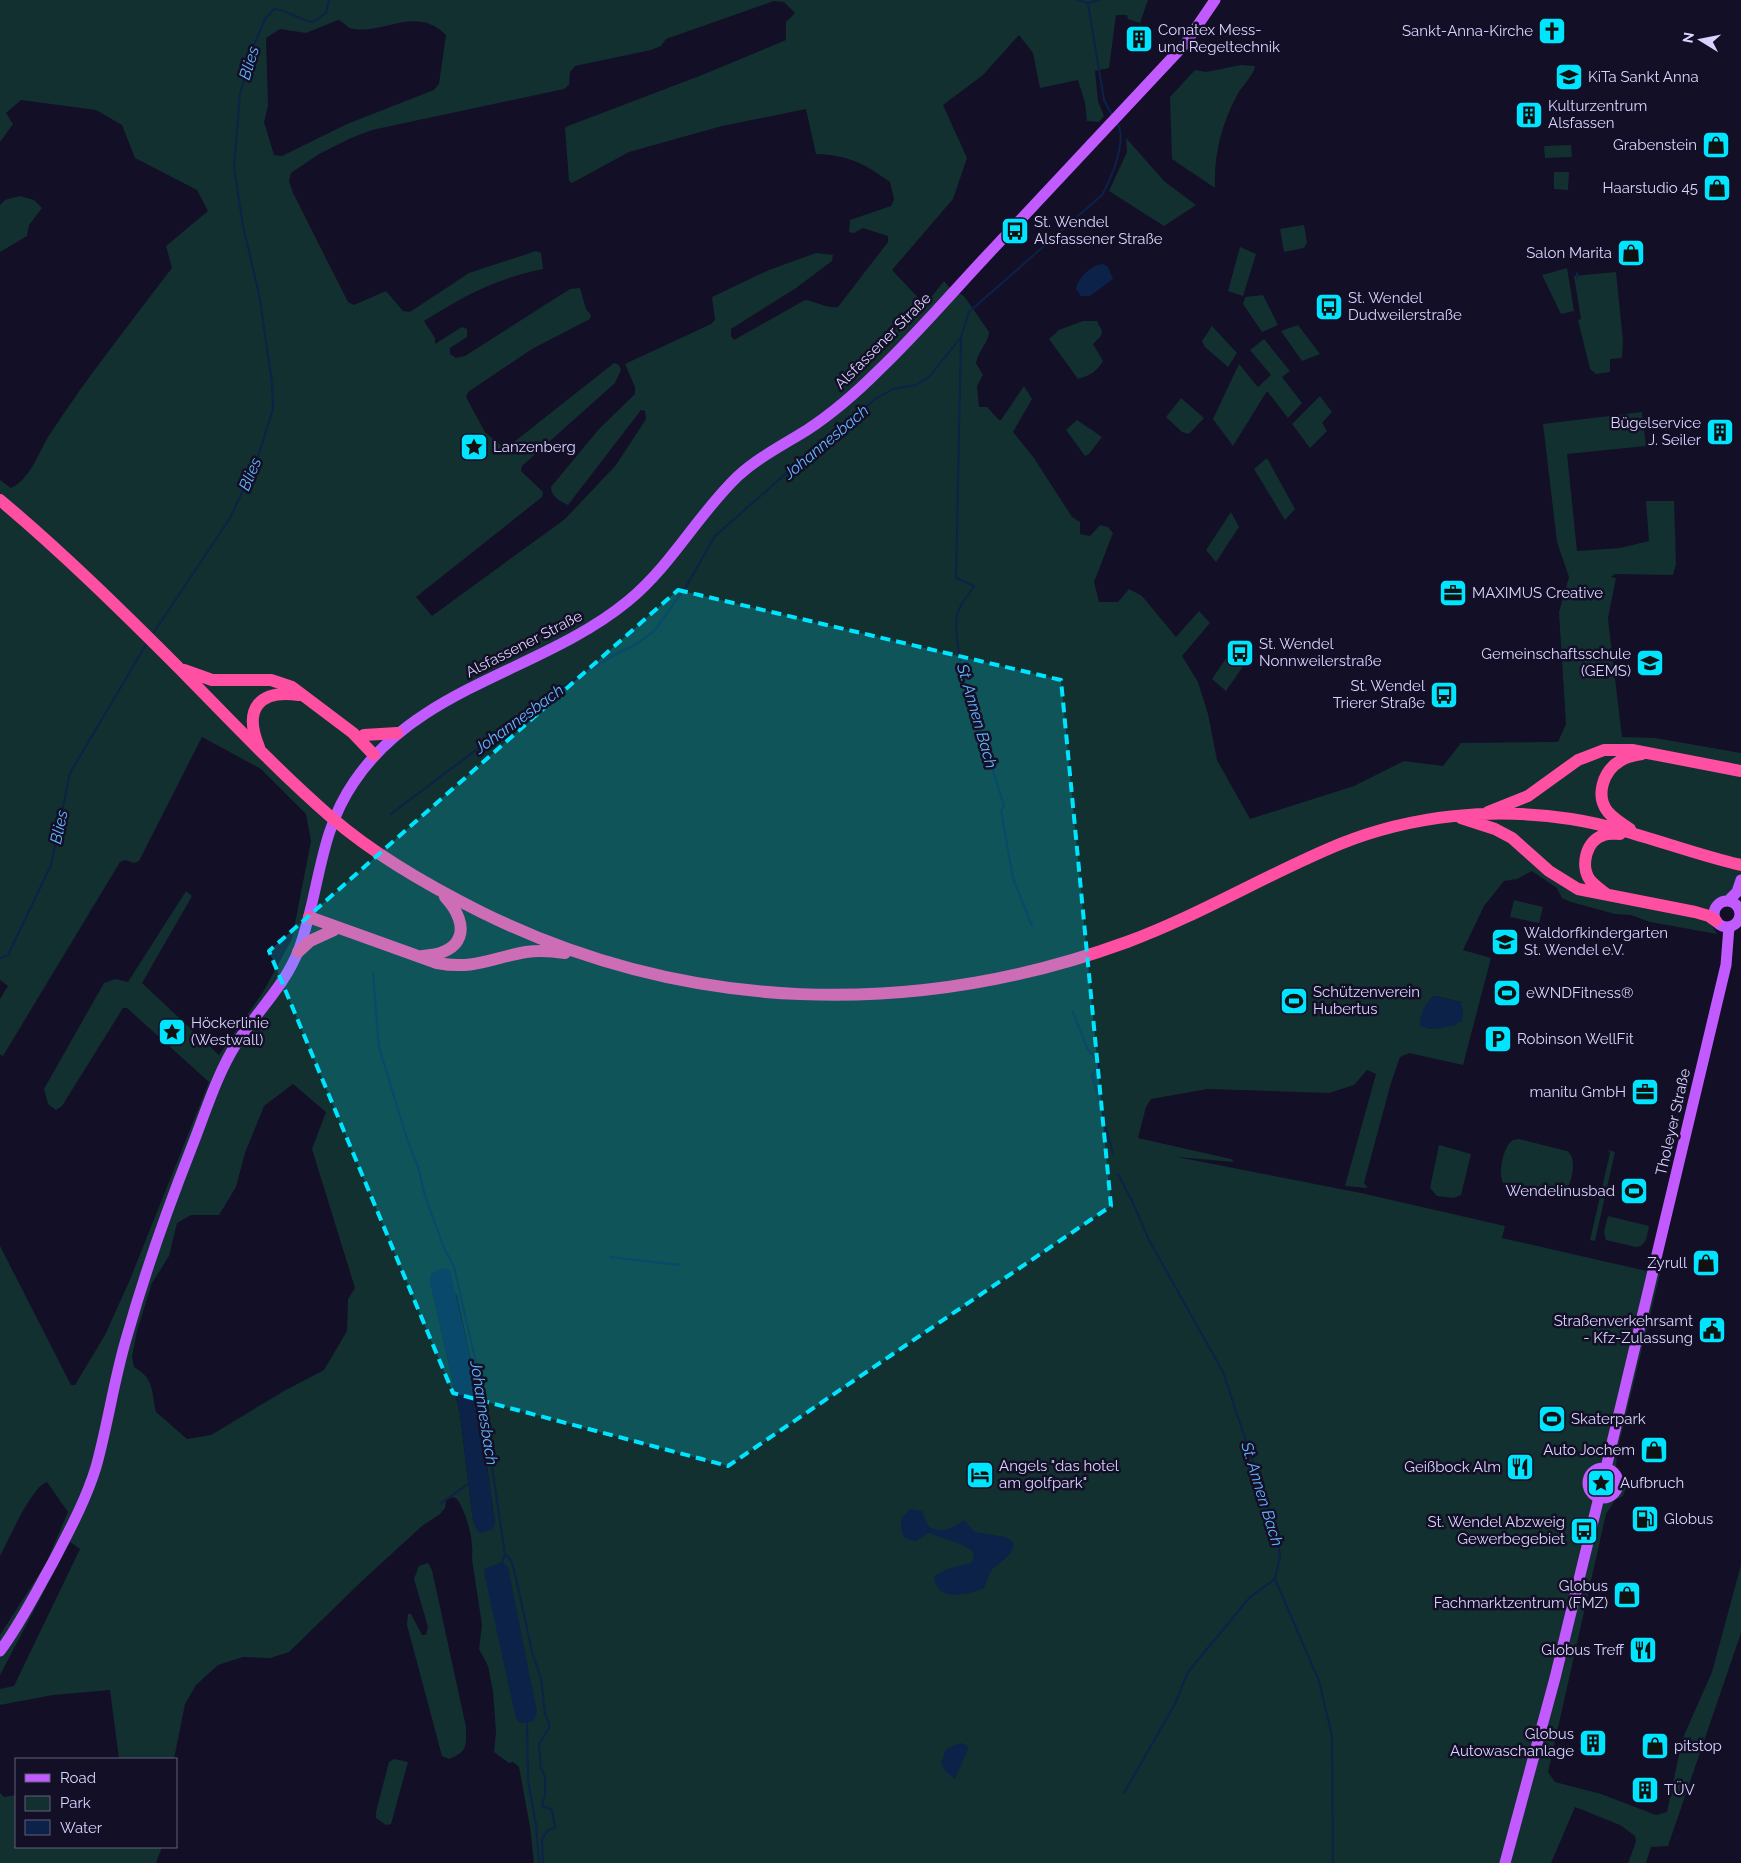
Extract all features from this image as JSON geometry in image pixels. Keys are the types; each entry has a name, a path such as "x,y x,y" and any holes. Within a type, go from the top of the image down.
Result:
{"highway":[{"path":"1,500 177,667 312,800 351,834 439,891 513,928 582,955 673,980 779,993 832,996 889,994 946,988 1048,968 1132,940 1344,842 1378,831 1454,816 1481,814 1532,815 1572,819 1741,865"},
{"path":"177,667 212,680 271,680 292,687 301,696 359,734 377,752"},
{"path":"261,751 253,733 251,722 256,707 268,696 276,694 301,696"},
{"path":"359,734 398,733"},
{"path":"1481,814 1528,796 1578,760 1591,754 1617,749 1739,770"},
{"path":"1640,836 1609,813 1602,799 1602,791 1606,776 1612,767 1632,756 1646,753"},
{"path":"1454,816 1495,829 1512,838 1549,871 1578,889 1716,915"},
{"path":"1606,894 1590,880 1586,872 1585,863 1589,848 1604,835 1640,836"},
{"path":"420,956 445,952 452,947 460,934 461,928 458,913 439,891"},
{"path":"308,921 437,963 456,967 471,966 513,954 540,950 582,955"},
{"path":"298,952 310,941 337,930"}],"main road":[{"name":"Alsfassener Straße","path":"0,1651 26,1613 85,1496 95,1469 118,1366 161,1226 216,1084 237,1043 279,988 298,952 308,921 322,850 334,817 351,785 377,752 398,733 449,699 566,642 597,624 637,593 663,568 714,502 756,460 827,416 890,360 1185,44 1215,0"},
{"path":"1728,901 1737,892 1741,881"},
{"path":"1728,901 1740,903 1740,920 1729,928 1720,926 1716,915 1720,903 1728,901"},
{"name":"Tholeyer Straße","path":"1606,1468 1726,964 1729,928"},
{"path":"1606,1468 1616,1477 1617,1486 1611,1495 1600,1497 1590,1490 1589,1478 1594,1471 1606,1468"},
{"path":"1505,1863 1555,1678 1600,1497"}],"highlighted area":[{"path":"678,590 1061,680 1111,1206 728,1466 453,1393 269,951"}],"green space":[{"path":"0,0 1148,0 1140,23 1128,19 1127,15 1116,15 1109,68 1095,71 1098,101 1104,116 1099,122 1087,121 1085,103 1078,80 1040,88 1033,53 1019,35 983,75 943,105 967,158 953,199 892,270 925,305 944,281 949,287 964,296 989,332 989,336 976,363 983,375 977,386 979,407 987,407 1001,420 1024,386 1032,399 1013,432 1034,458 1072,517 1080,522 1080,534 1090,536 1100,525 1108,527 1113,533 1094,582 1099,602 1118,602 1129,589 1142,596 1176,637 1199,611 1210,623 1182,656 1198,682 1208,714 1217,760 1250,819 1354,786 1404,761 1443,766 1461,743 1558,742 1566,724 1559,612 1569,577 1557,542 1543,424 1642,412 1646,446 1567,454 1577,551 1620,548 1649,541 1646,501 1674,501 1676,564 1673,575 1615,574 1611,577 1616,578 1608,618 1622,737 1655,738 1741,753 1741,882 1730,895 1715,902 1710,913 1710,922 1717,934 1650,922 1631,915 1615,914 1571,902 1562,898 1557,888 1532,871 1517,879 1504,881 1484,906 1463,950 1491,958 1463,1065 1409,1053 1400,1057 1391,1083 1364,1183 1368,1188 1345,1186 1376,1074 1367,1070 1354,1085 1329,1093 1208,1089 1151,1099 1146,1107 1138,1138 1231,1159 1234,1162 1177,1157 1361,1193 1505,1226 1502,1238 1660,1274 1617,1452 1616,1467 1628,1482 1623,1496 1615,1500 1606,1514 1548,1772 1555,1782 1601,1794 1656,1815 1667,1812 1682,1740 1712,1672 1741,1565 1741,1633 1668,1846 1651,1847 1646,1863 1628,1863 1636,1842 1635,1836 1620,1825 1575,1807 1551,1863 534,1863 530,1827 519,1767 513,1762 509,1763 494,1752 496,1731 493,1692 488,1666 479,1649 482,1625 472,1559 471,1536 464,1512 457,1499 453,1497 446,1500 445,1508 440,1514 422,1526 289,1652 270,1658 243,1657 218,1665 196,1685 185,1704 174,1758 119,1758 110,1690 53,1695 0,1705 0,1689 14,1686 80,1549 70,1542 0,1675 0,1635 45,1565 68,1512 47,1482 34,1493 0,1556 0,1246 71,1385 75,1385 105,1335 129,1282 209,1082 127,1008 123,1008 62,1106 56,1110 48,1104 44,1089 104,983 115,979 128,982 186,891 192,896 142,983 219,1055 263,992 292,939 311,841 306,814 261,769 202,737 139,861 134,863 125,860 120,862 3,1056 0,1054 0,999 8,986 0,980 0,480 11,488 24,479 50,434 79,391 172,268 166,246 208,211 197,190 135,158 122,125 96,110 21,100 6,113 13,124 0,142","holes":["774,1 784,2 795,13 786,22 786,40 565,128 569,181 572,183 629,152 722,126 806,109 816,154 837,156 855,161 890,182 894,199 891,206 850,220 849,232 854,233 863,228 888,236 888,242 838,307 830,307 805,300 734,340 731,336 731,329 796,288 832,261 833,255 816,253 769,270 712,297 715,320 711,324 625,364 635,387 635,394 599,429 551,487 551,490 556,498 568,505 641,410 645,411 646,419 616,465 565,519 432,616 416,597 542,497 543,492 521,471 522,466 615,383 621,370 619,365 614,363 505,449 485,432 466,397 468,392 532,349 590,319 591,315 586,309 580,288 570,289 465,356 456,358 450,354 450,348 467,337 467,329 462,327 435,344 435,338 424,321 481,289 510,278 543,269 541,253 536,251 469,273 410,312 403,311 386,291 354,305 348,302 293,193 289,181 291,173 319,154 372,130 564,89 569,85 570,72 575,66 651,50 661,46 666,39","338,20 354,29 377,28 412,21 424,22 435,26 446,35 439,84 434,90 347,124 282,156 274,155 264,122 268,106 266,38 280,29 306,33","1436,996 1461,1002 1455,1025 1430,1029 1420,1019 1431,998","293,1084 326,1112 312,1149 355,1288 348,1299 347,1331 324,1370 284,1391 211,1435 187,1439 156,1412 149,1381 146,1376 134,1367 132,1357 137,1331 152,1283 169,1256 177,1223 191,1215 219,1215 236,1187 245,1153 264,1106","430,1281 457,1295 474,1374 495,1523 473,1521 460,1414"]},
{"path":"1241,65 1255,66 1250,77 1237,95 1223,129 1217,152 1215,188 1172,159 1170,97 1195,70 1206,72"},
{"path":"1126,138 1164,181 1196,205 1164,226 1109,191 1127,152"},
{"path":"1571,145 1572,157 1545,158 1544,146"},
{"path":"1554,172 1569,172 1568,190 1554,189"},
{"path":"20,196 34,200 42,208 29,225 27,236 0,252 0,205 5,200"},
{"path":"1304,225 1307,243 1304,248 1284,252 1280,229"},
{"path":"1240,247 1256,254 1243,296 1228,291"},
{"path":"1567,268 1574,311 1561,314 1542,275"},
{"path":"1616,272 1623,341 1622,358 1610,359 1610,372 1596,374 1590,369 1578,320 1581,319 1574,276"},
{"path":"1263,295 1278,325 1262,332 1243,304 1245,297"},
{"path":"1083,321 1097,321 1102,331 1101,336 1093,344 1103,361 1093,373 1078,379 1049,339 1059,330"},
{"path":"1298,325 1320,354 1302,361 1281,331"},
{"path":"1212,326 1237,353 1228,367 1205,347 1202,341"},
{"path":"1264,339 1290,371 1282,377 1302,403 1288,418 1267,391 1233,446 1213,419 1239,364 1258,387 1271,375 1250,350"},
{"path":"1320,396 1332,412 1322,423 1327,431 1310,448 1292,424"},
{"path":"1181,398 1204,418 1189,434 1182,432 1166,417"},
{"path":"1077,420 1102,437 1089,454 1085,456 1066,430"},
{"path":"1267,458 1295,509 1285,520 1254,469"},
{"path":"1231,512 1239,527 1216,562 1206,550"},
{"path":"1233,648 1248,659 1226,691 1212,679"},
{"path":"1514,900 1543,907 1539,923 1510,917"},
{"path":"1519,1139 1567,1151 1571,1155 1573,1166 1571,1180 1562,1196 1553,1197 1503,1183 1501,1173 1504,1154 1509,1143"},
{"path":"1439,1145 1471,1154 1461,1195 1454,1198 1437,1196 1430,1188"},
{"path":"1608,1150 1615,1152 1595,1241 1590,1240 1610,1153"},
{"path":"1608,1216 1649,1226 1647,1236 1642,1245 1636,1247 1606,1240 1604,1232"},
{"path":"428,1563 432,1570 466,1727 465,1748 460,1754 449,1759 442,1756 407,1625 408,1614 411,1614 422,1635 426,1635 428,1627 414,1579 419,1566"},
{"path":"394,1759 408,1762 391,1824 386,1825 376,1818 376,1812 389,1762"},
{"path":"0,1793 4,1797 15,1795 15,1848 162,1848 156,1863 0,1863"}],"water":[{"path":"1103,264 1108,267 1113,279 1090,296 1081,296 1076,289 1079,281 1090,269"},
{"path":"1436,996 1461,1002 1463,1011 1462,1021 1442,1028 1430,1029 1420,1026 1424,1009 1429,1001"},
{"path":"442,1268 450,1270 474,1374 495,1523 493,1529 482,1533 478,1532 473,1521 460,1414 430,1281 431,1274"},
{"path":"911,1509 922,1511 929,1527 934,1529 948,1529 964,1520 975,1532 1006,1537 1013,1542 1012,1551 991,1572 984,1588 961,1595 946,1593 940,1590 934,1576 947,1569 971,1563 974,1555 972,1551 963,1545 929,1533 916,1541 905,1538 901,1530 901,1522 904,1515"},
{"path":"502,1562 508,1567 537,1712 534,1721 521,1723 516,1719 484,1572 486,1568"},
{"path":"960,1743 967,1745 968,1749 955,1779 944,1770 941,1763 946,1749"}],"waterway":[{"name":"Blies","path":"152,635 230,518 256,463 273,409 272,382 259,294 243,226 234,167 240,94 253,47 265,19 274,9 313,22 326,13 329,0"},
{"name":"Johannesbach","path":"1077,0 1088,3 1100,0"},
{"name":"Johannesbach","path":"1088,3 1104,100 1112,115"},
{"name":"Johannesbach","path":"391,814 549,695 616,654 637,644 655,630 687,585 715,536 816,447 877,398 893,389 916,385 929,377 961,337 969,312 1102,195 1117,159 1121,139 1117,123"},
{"path":"1577,273 1577,278"},
{"name":"St. Annen Bach","path":"961,339 956,578 974,586 958,612 958,646 963,675 975,706 975,713 1004,806 1001,811 1013,878 1032,926"},
{"name":"Blies","path":"0,958 8,955 51,865 70,773 147,643"},
{"name":"Johannesbach","path":"373,974 379,1047 407,1139 418,1167 425,1196 444,1248 454,1267 478,1372 505,1555 502,1563"},
{"name":"St. Annen Bach","path":"1073,1012 1087,1048 1099,1063 1099,1067 1092,1075 1113,1154"},
{"name":"St. Annen Bach","path":"1118,1174 1149,1240 1223,1372 1277,1534 1280,1556 1275,1579 1319,1681 1332,1736 1333,1863"},
{"path":"610,1257 680,1265"},
{"path":"440,1504 468,1484"},
{"path":"506,1555 511,1560 516,1578 532,1652 541,1678 545,1714 549,1723 549,1728 539,1744 541,1769 545,1776 545,1796 542,1802 543,1806 552,1810 555,1828 548,1830 542,1839 543,1863"},
{"path":"1124,1793 1175,1704 1188,1672 1250,1597 1275,1579"},
{"name":"Johannesbach","path":"527,1721 528,1780 536,1825 539,1863"}],"place":[{"name":"Sankt-Anna-Kirche","path":"1552,31"},
{"name":"Conatex Mess- und Regeltechnik","path":"1139,39"},
{"name":"KiTa Sankt Anna","path":"1569,77"},
{"name":"Kulturzentrum Alsfassen","path":"1529,115"},
{"name":"Grabenstein","path":"1716,145"},
{"name":"Haarstudio 45","path":"1717,188"},
{"name":"St. Wendel Alsfassener Straße","path":"1015,231"},
{"name":"Salon Marita","path":"1631,253"},
{"name":"St. Wendel Dudweilerstraße","path":"1329,307"},
{"name":"Bügelservice J. Seiler","path":"1720,432"},
{"name":"Lanzenberg","path":"474,447"},
{"name":"MAXIMUS Creative","path":"1453,593"},
{"name":"St. Wendel Nonnweilerstraße","path":"1240,653"},
{"name":"Gemeinschaftsschule (GEMS)","path":"1650,663"},
{"name":"St. Wendel Trierer Straße","path":"1444,695"},
{"name":"Waldorfkindergarten St. Wendel e.V.","path":"1505,942"},
{"name":"eWNDFitness®","path":"1507,993"},
{"name":"Schützenverein Hubertus","path":"1294,1001"},
{"name":"Höckerlinie (Westwall)","path":"172,1032"},
{"name":"Robinson WellFit","path":"1498,1039"},
{"name":"manitu GmbH","path":"1645,1092"},
{"name":"Wendelinusbad","path":"1634,1191"},
{"name":"Zyrull","path":"1706,1263"},
{"name":"Straßenverkehrsamt - Kfz-Zulassung","path":"1712,1330"},
{"name":"Skaterpark","path":"1552,1419"},
{"name":"Auto Jochem","path":"1654,1450"},
{"name":"Geißbock Alm","path":"1520,1467"},
{"name":"Angels \"das hotel am golfpark\"","path":"980,1475"},
{"name":"Aufbruch","path":"1601,1483"},
{"name":"Globus","path":"1645,1519"},
{"name":"St. Wendel Abzweig Gewerbegebiet","path":"1584,1531"},
{"name":"Globus Fachmarktzentrum (FMZ)","path":"1627,1595"},
{"name":"Globus Treff","path":"1643,1650"},
{"name":"Globus Autowaschanlage","path":"1593,1743"},
{"name":"pitstop","path":"1655,1746"},
{"name":"TÜV","path":"1645,1790"}]}
